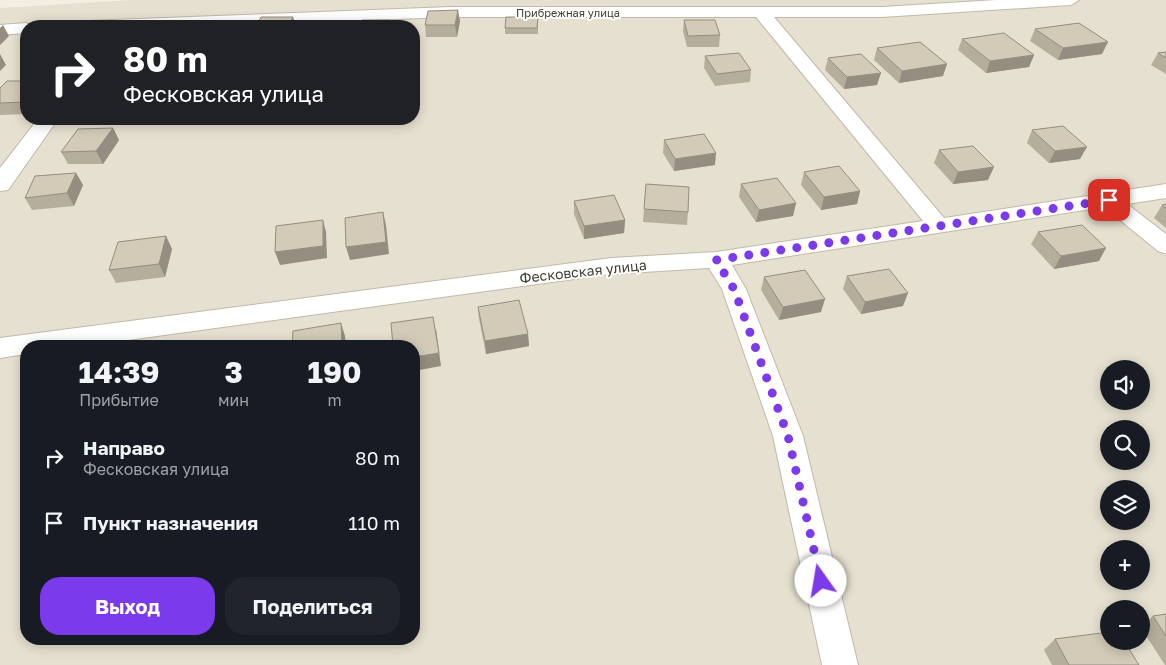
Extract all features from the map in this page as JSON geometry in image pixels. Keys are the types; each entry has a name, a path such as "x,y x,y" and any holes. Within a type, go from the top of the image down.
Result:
{"street":[{"name":"Прибрежная улица","path":"248,20 451,12 882,12 1071,0"},
{"path":"761,12 938,225"},
{"path":"0,30 20,28"},
{"path":"0,185 5,167 43,125"},
{"name":"Фесковская улица","path":"60,340 611,266 716,260 1166,191"},
{"path":"1109,200 1166,246"},
{"path":"716,260 734,289 788,436 840,665"},
{"name":"Фесковская улица","path":"0,348 20,345"}],"shaded area":[{"path":"132,0 1166,0 1166,665 0,665 0,8"}],"building":[{"path":"458,10 455,25 425,25 428,11"},
{"path":"261,17 293,17 291,20 259,20"},
{"path":"506,17 538,17 537,28 505,28"},
{"path":"684,20 715,20 720,35 688,36"},
{"path":"1079,23 1108,42 1063,48 1035,29"},
{"path":"1004,33 1034,55 990,61 962,39"},
{"path":"920,42 947,64 902,71 877,48"},
{"path":"1166,52 1166,58 1158,53"},
{"path":"739,53 751,70 717,74 705,56"},
{"path":"861,54 881,73 847,77 828,58"},
{"path":"7,81 20,81 20,102 0,103 0,88"},
{"path":"1063,126 1087,147 1055,151 1032,130"},
{"path":"113,128 96,151 61,152 78,129"},
{"path":"704,134 716,153 675,159 664,140"},
{"path":"973,146 994,167 958,172 939,150"},
{"path":"839,166 860,191 824,197 804,172"},
{"path":"76,173 67,193 25,198 35,176"},
{"path":"777,178 796,203 759,210 741,184"},
{"path":"646,184 689,187 688,212 644,209"},
{"path":"614,195 625,220 584,226 574,201"},
{"path":"383,212 386,242 346,247 345,218"},
{"path":"323,220 323,246 275,252 276,226"},
{"path":"1082,225 1106,248 1061,256 1038,232"},
{"path":"166,236 159,264 109,270 118,242"},
{"path":"889,269 908,293 865,302 847,276"},
{"path":"805,270 825,299 783,307 764,277"},
{"path":"519,300 528,334 485,341 478,307"},
{"path":"433,317 439,353 420,356 420,340 392,340 391,323"},
{"path":"341,323 342,340 292,340 293,331"},
{"path":"1166,614 1166,636 1153,616"},
{"path":"1100,633 1100,650 1130,650 1139,665 1069,665 1055,639"}],"route":[{"path":"821,581 788,436 734,289 716,260 1109,200"}]}
